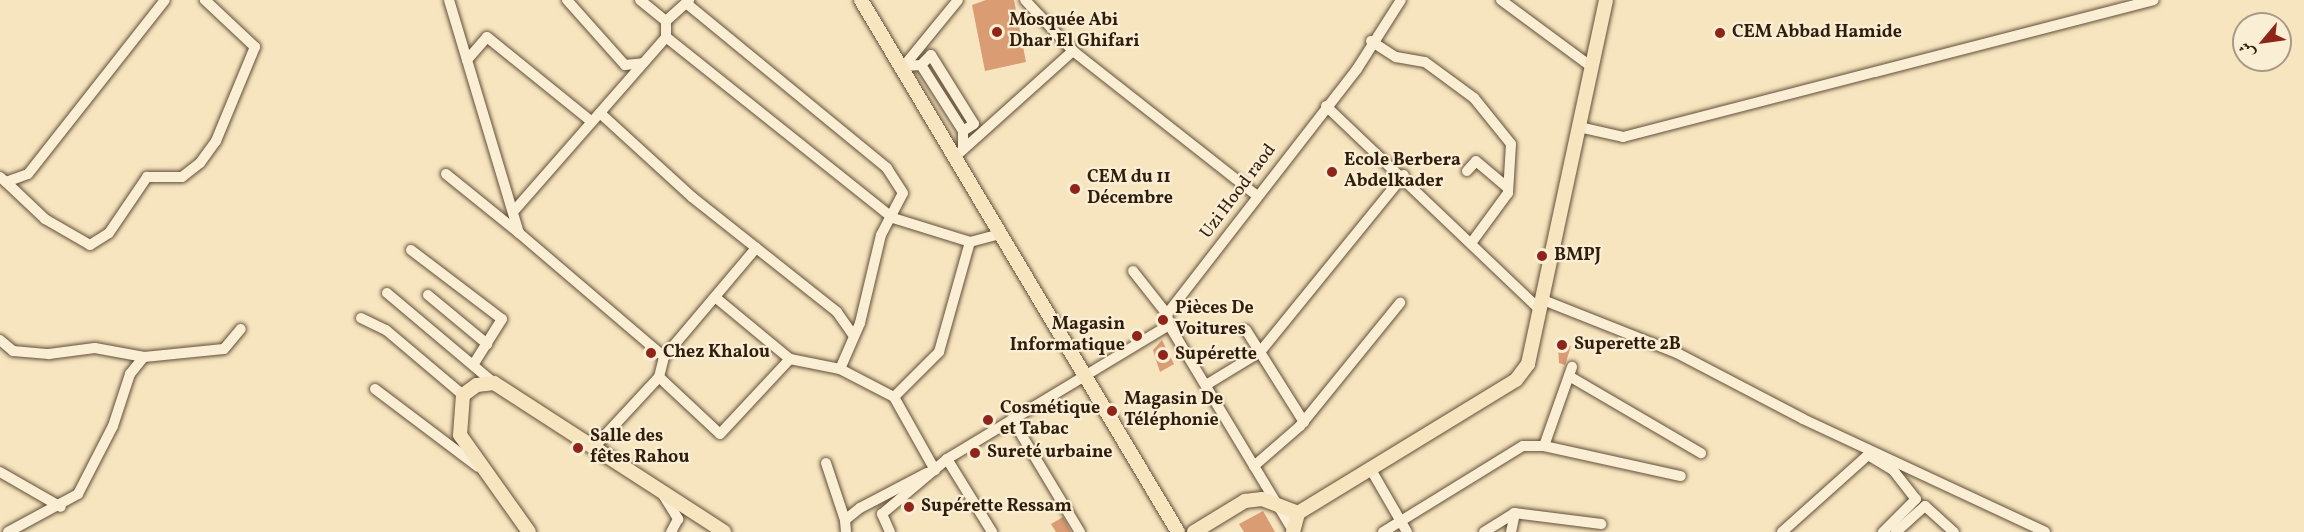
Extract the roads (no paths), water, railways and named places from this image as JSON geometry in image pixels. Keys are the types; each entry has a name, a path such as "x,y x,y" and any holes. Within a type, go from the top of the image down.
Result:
{"main road":[{"path":"861,0 960,152 1000,234 1178,532"},
{"path":"1294,532 1298,513 1516,380 1528,364 1606,0"},
{"path":"529,532 478,467 460,435 463,395 477,385 494,383 596,445 724,532"},
{"path":"1194,532 1245,501 1277,505 1298,513"}],"street":[{"path":"3,179 28,174 165,0"},
{"path":"3,179 45,219 90,245 110,232 147,177 182,177 200,163 216,141 255,46 205,0"},
{"path":"449,0 519,233"},
{"path":"567,0 625,64 643,63"},
{"path":"640,0 666,21"},
{"path":"904,66 958,0"},
{"path":"1025,0 1073,51 1257,195"},
{"name":"Uzi Hood raod","path":"890,532 882,514 947,459 1084,376 1168,320 1257,195 1357,69 1371,40 1401,0"},
{"path":"1501,0 1528,23 1593,68"},
{"path":"1578,127 1623,137 2154,0"},
{"path":"513,212 666,37 666,21 687,2 887,168 903,193 893,218 881,235 854,336 840,369"},
{"path":"467,60 487,37 592,122"},
{"path":"666,37 893,218 970,242 1000,234"},
{"path":"1371,40 1396,57 1425,62 1474,98 1511,144 1508,188 1472,242"},
{"path":"960,152 1073,51"},
{"path":"904,66 921,65 931,55 974,124 963,131 960,152"},
{"path":"1326,106 1404,175 1542,306 1677,353 1803,419 2045,532"},
{"path":"600,112 756,248 837,312 854,336"},
{"path":"1467,171 1476,161 1508,188"},
{"path":"446,174 664,357"},
{"path":"1206,385 1260,352 1404,175"},
{"path":"894,398 939,352 970,242"},
{"path":"596,445 659,377 664,357 756,248"},
{"path":"411,250 502,319 475,362"},
{"path":"1133,271 1168,320 1294,532"},
{"path":"387,293 475,362 494,383"},
{"path":"428,295 486,344"},
{"path":"714,297 790,359 840,369 894,398 936,470 878,495 845,520"},
{"path":"1254,466 1304,422 1400,303"},
{"path":"362,318 386,330 463,395"},
{"path":"0,340 12,351 49,354 95,348 144,357 224,349 241,329"},
{"path":"1246,330 1304,422"},
{"path":"8,532 26,518 61,507 78,494 94,466 130,374 144,357"},
{"path":"659,377 720,434 790,359"},
{"path":"1544,446 1571,371 1701,453"},
{"path":"375,389 478,467"},
{"path":"1012,419 1080,532"},
{"path":"1383,532 1523,446 1544,446 1681,476"},
{"path":"1782,532 1868,456 1893,470 1916,499 1883,532"},
{"path":"947,459 992,532"},
{"path":"826,463 845,520 846,532"},
{"path":"1370,468 1407,532"},
{"path":"0,472 61,507"},
{"path":"658,488 678,519 671,532"},
{"path":"1896,532 1925,506 1954,532"},
{"path":"1510,532 1515,513"},
{"path":"1484,532 1515,513 1601,524"},
{"path":"1580,532 1587,522"}],"place":[{"name":"Mosquée Abi Dhar El Ghifari","path":"997,32"},
{"name":"CEM Abbad Hamide","path":"1720,33"},
{"name":"Ecole Berbera Abdelkader","path":"1332,172"},
{"name":"CEM du 11 Décembre","path":"1075,189"},
{"name":"BMPJ","path":"1542,256"},
{"name":"Pièces De Voitures","path":"1163,320"},
{"name":"Magasin Informatique","path":"1137,336"},
{"name":"Superette 2B","path":"1562,345"},
{"name":"Chez Khalou","path":"651,353"},
{"name":"Supérette","path":"1163,355"},
{"name":"Magasin De Téléphonie","path":"1112,411"},
{"name":"Cosmétique et Tabac","path":"988,420"},
{"name":"Salle des fêtes Rahou","path":"578,448"},
{"name":"Sureté urbaine","path":"975,453"},
{"name":"Supérette Ressam","path":"909,507"}]}
